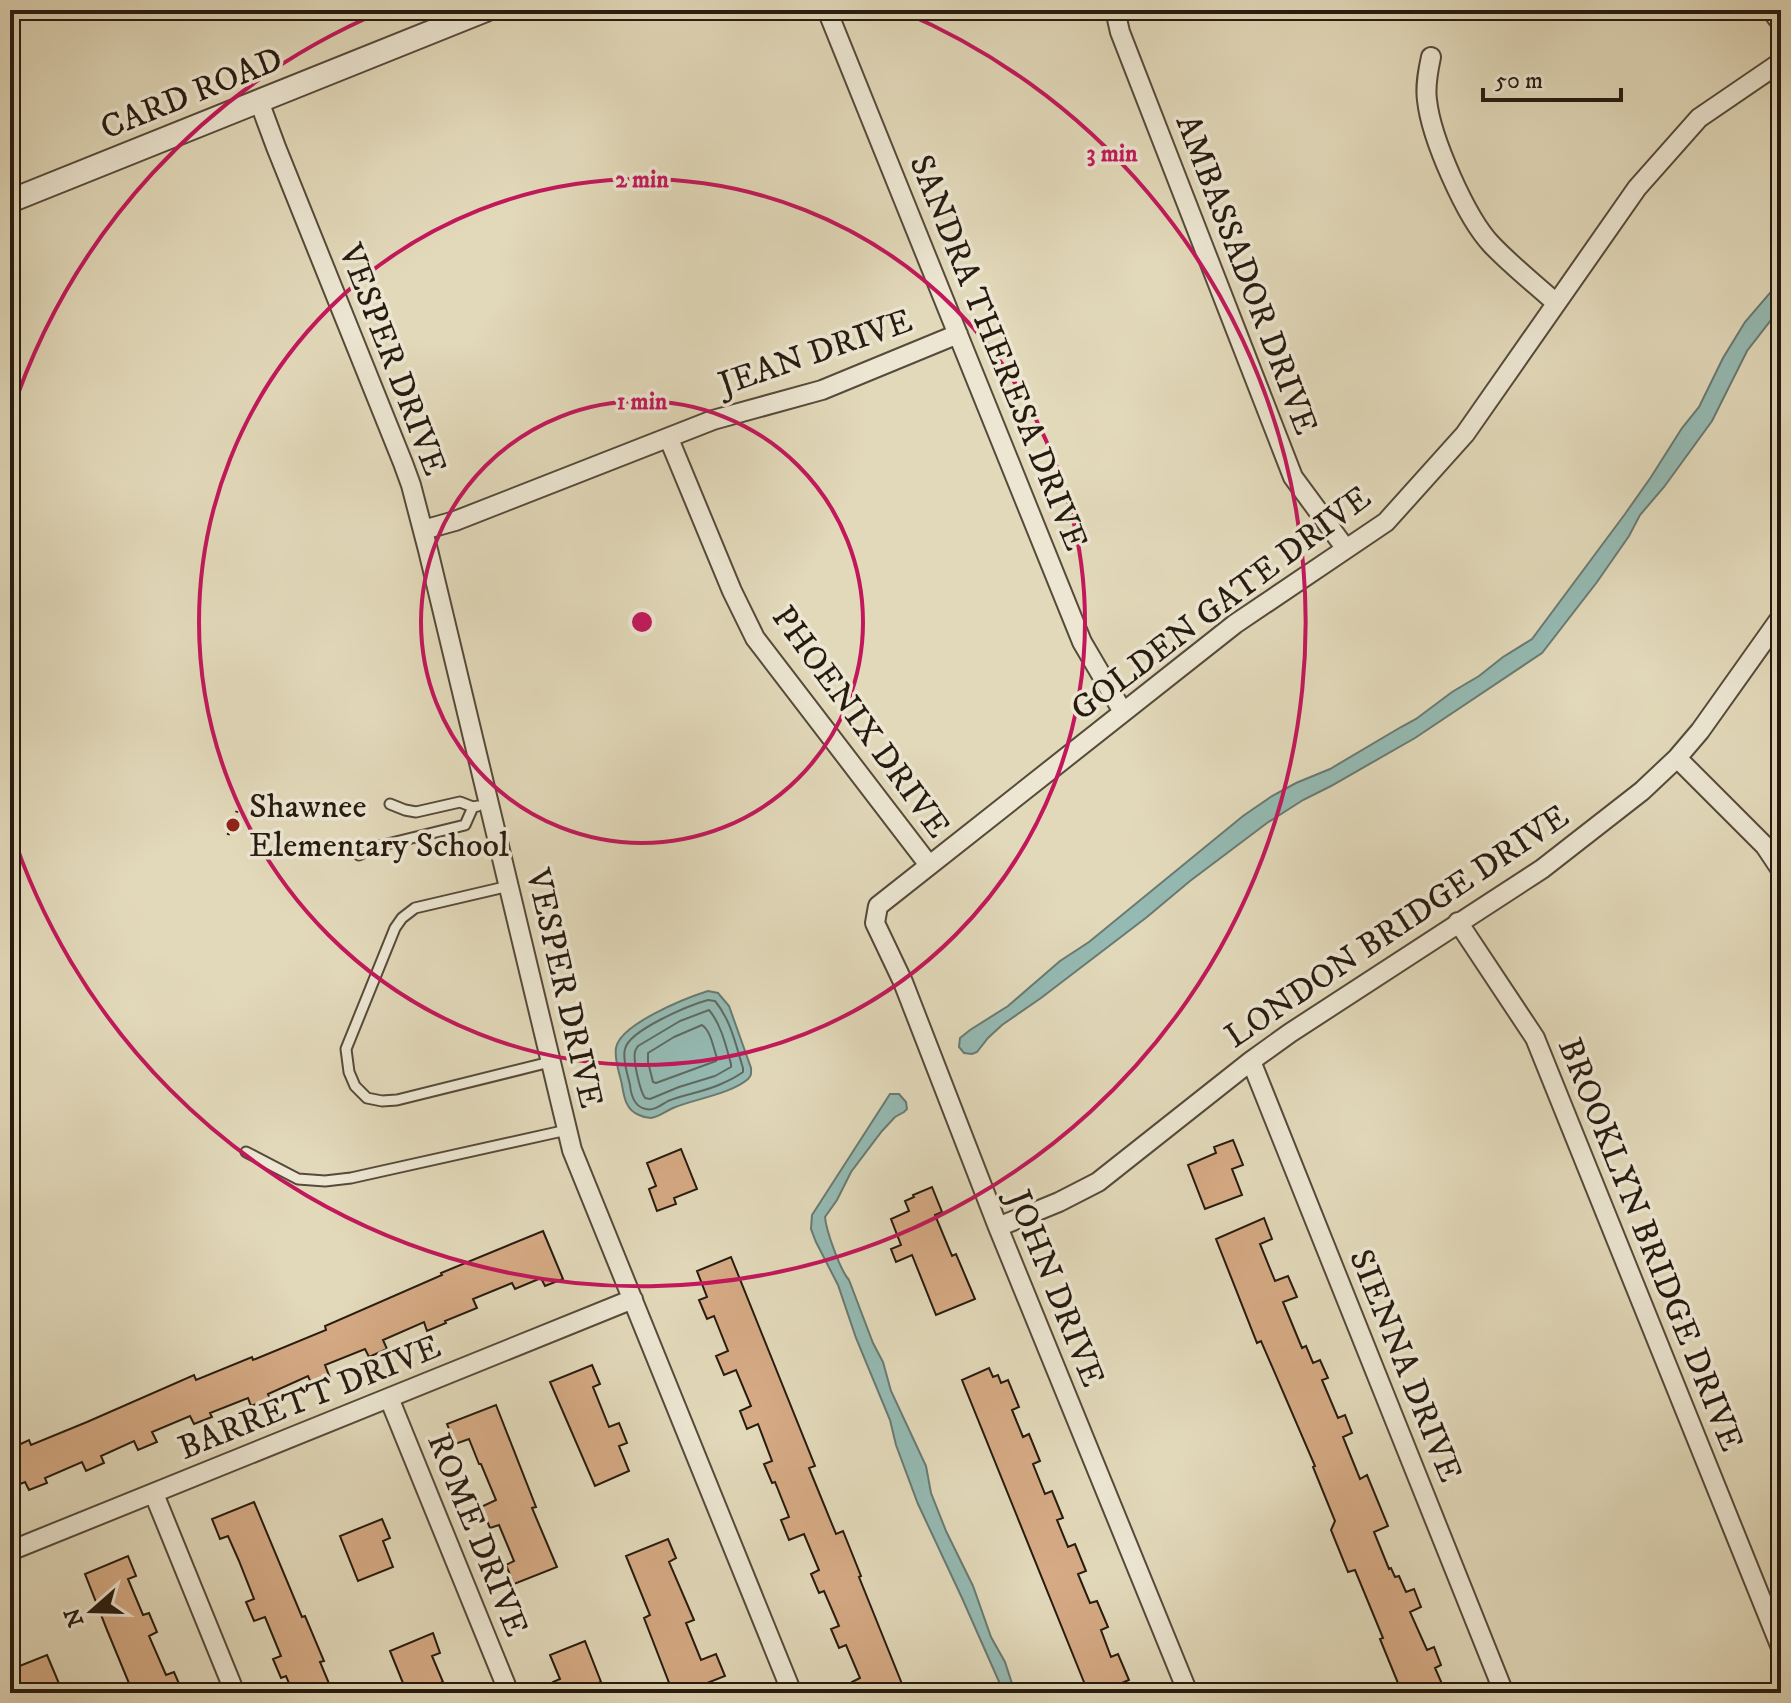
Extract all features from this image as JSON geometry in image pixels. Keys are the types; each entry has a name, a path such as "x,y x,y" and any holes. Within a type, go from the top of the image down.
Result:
{"street":[{"name":"CARD ROAD","path":"10,201 486,10"},
{"name":"SANDRA THERESA DRIVE","path":"827,10 1082,642 1123,712"},
{"name":"AMBASSADOR DRIVE","path":"1115,10 1126,47 1293,477 1346,549"},
{"path":"1771,10 1781,23"},
{"path":"1431,57 1427,78 1430,118 1467,212 1490,244 1556,303"},
{"name":"GOLDEN GATE DRIVE","path":"878,906 1235,624 1386,522 1465,434 1637,188 1699,118 1781,62"},
{"name":"VESPER DRIVE","path":"259,101 403,463 423,530 481,806 509,886 567,1130 580,1169 792,1693"},
{"name":"JEAN DRIVE","path":"423,530 455,521 713,420 822,390 958,334"},
{"name":"PHOENIX DRIVE","path":"669,439 732,591 755,638 929,865"},
{"name":"LONDON BRIDGE DRIVE","path":"998,1227 1098,1182 1251,1061 1323,1010 1542,869 1642,791 1677,758 1700,731 1781,617"},
{"path":"1677,758 1765,846 1781,870"},
{"name":"JOHN DRIVE","path":"878,906 875,923 903,982 998,1227 1188,1693"},
{"name":"BROOKLYN BRIDGE DRIVE","path":"1458,922 1535,1038 1781,1648"},
{"name":"SIENNA DRIVE","path":"1251,1061 1504,1693"},
{"name":"BARRETT DRIVE","path":"10,1551 633,1299"},
{"name":"ROME DRIVE","path":"389,1398 509,1693"},
{"path":"154,1494 235,1693"}],"lane":[{"path":"359,855 375,847 465,825 481,806 460,802 416,812 390,804"},
{"path":"509,886 415,908 402,918 395,928 346,1049 349,1072 355,1086 367,1098 382,1101 397,1100 550,1062"},
{"path":"246,1152 298,1179 325,1181 351,1178 567,1130"}],"path":[{"path":"228,835 237,811"}],"water":[{"path":"1781,280 1781,307 1747,351 1712,421 1640,515 1597,582 1542,653 1415,738 1267,823 1002,1025 977,1052 964,1053 959,1047 960,1038 1008,1006 1243,816 1272,796 1330,769 1416,719 1532,639 1625,514 1699,407 1745,322"},
{"path":"708,991 718,993 729,1006 751,1068 750,1076 732,1089 651,1118 635,1113 625,1098 616,1062 620,1039 655,1013"},
{"path":"890,1094 899,1094 906,1102 907,1109 882,1131 851,1172 825,1217 826,1223 838,1259 883,1362 891,1391 926,1466 931,1493 946,1531 973,1586 1015,1693 1004,1693 918,1504 890,1420 838,1285 811,1229 812,1215"}],"building":[{"path":"1233,1140 1243,1165 1232,1169 1242,1195 1205,1209 1188,1165 1216,1153 1214,1147"},
{"path":"681,1149 697,1189 674,1198 676,1204 657,1211 649,1189 656,1186 647,1163"},
{"path":"932,1187 942,1212 935,1215 975,1299 936,1315 912,1255 896,1262 891,1249 901,1245 891,1219 909,1211 905,1201"},
{"path":"1264,1218 1272,1239 1260,1244 1275,1281 1288,1276 1297,1297 1283,1302 1302,1348 1306,1346 1313,1363 1320,1360 1328,1378 1322,1380 1338,1418 1345,1415 1352,1433 1343,1437 1360,1479 1367,1475 1388,1526 1374,1532 1389,1569 1395,1577 1399,1576 1406,1592 1414,1589 1421,1607 1410,1612 1427,1650 1434,1647 1441,1665 1435,1668 1446,1693 1402,1693 1355,1570 1348,1572 1331,1530 1335,1521 1315,1466 1261,1341 1257,1343 1216,1239"},
{"path":"543,1231 563,1279 545,1286 541,1278 515,1289 512,1283 473,1299 477,1308 446,1323 427,1331 424,1322 383,1340 387,1349 369,1357 365,1349 325,1365 330,1378 312,1385 308,1376 268,1394 270,1399 251,1406 248,1398 210,1413 212,1417 194,1424 190,1416 152,1432 157,1442 138,1450 134,1441 101,1456 104,1463 86,1471 82,1462 45,1478 47,1483 29,1490 25,1482 10,1488 10,1449 29,1440 31,1445 194,1375 196,1380 252,1357 253,1360 326,1330 325,1326 441,1273"},
{"path":"731,1257 815,1466 809,1468 836,1534 843,1531 902,1684 880,1693 857,1693 852,1682 860,1678 846,1645 839,1648 831,1629 839,1626 824,1591 819,1593 811,1574 819,1570 804,1534 789,1540 781,1520 789,1517 764,1464 772,1461 758,1424 747,1429 740,1411 751,1406 736,1370 724,1375 716,1356 728,1351 714,1316 707,1319 699,1300 707,1297 697,1271"},
{"path":"592,1365 600,1384 593,1387 609,1427 619,1423 627,1443 619,1446 629,1471 595,1486 550,1382"},
{"path":"989,1368 993,1377 998,1375 1001,1383 1008,1380 1019,1407 1012,1410 1023,1437 1029,1434 1040,1461 1033,1464 1045,1494 1052,1491 1063,1518 1057,1520 1068,1547 1075,1544 1086,1571 1078,1574 1090,1603 1097,1601 1108,1627 1101,1630 1111,1657 1118,1654 1129,1680 1110,1688 1108,1684 1088,1692 962,1380"},
{"path":"496,1405 536,1507 532,1508 557,1567 514,1584 506,1565 514,1561 499,1525 490,1528 481,1507 496,1500 481,1464 469,1439 455,1444 447,1424"},
{"path":"254,1502 302,1617 305,1616 324,1661 320,1662 333,1693 293,1693 286,1676 281,1678 273,1659 281,1656 265,1617 254,1621 246,1602 254,1599 239,1561 228,1536 220,1539 212,1519"},
{"path":"382,1519 390,1538 383,1541 393,1567 358,1581 340,1536"},
{"path":"668,1539 676,1558 669,1562 694,1620 686,1623 701,1660 716,1654 725,1676 707,1683 711,1693 673,1693 644,1618 650,1615 626,1556"},
{"path":"128,1556 136,1576 128,1579 143,1615 149,1613 157,1632 149,1636 166,1675 174,1672 183,1693 133,1693 107,1630 85,1574"},
{"path":"433,1633 440,1653 432,1656 443,1682 407,1693 390,1651"},
{"path":"585,1641 601,1682 574,1693 557,1693 553,1682 560,1679 550,1655"},
{"path":"47,1655 63,1693 25,1693 12,1669"}],"place":[{"name":"Shawnee Elementary School","path":"233,825"}]}
